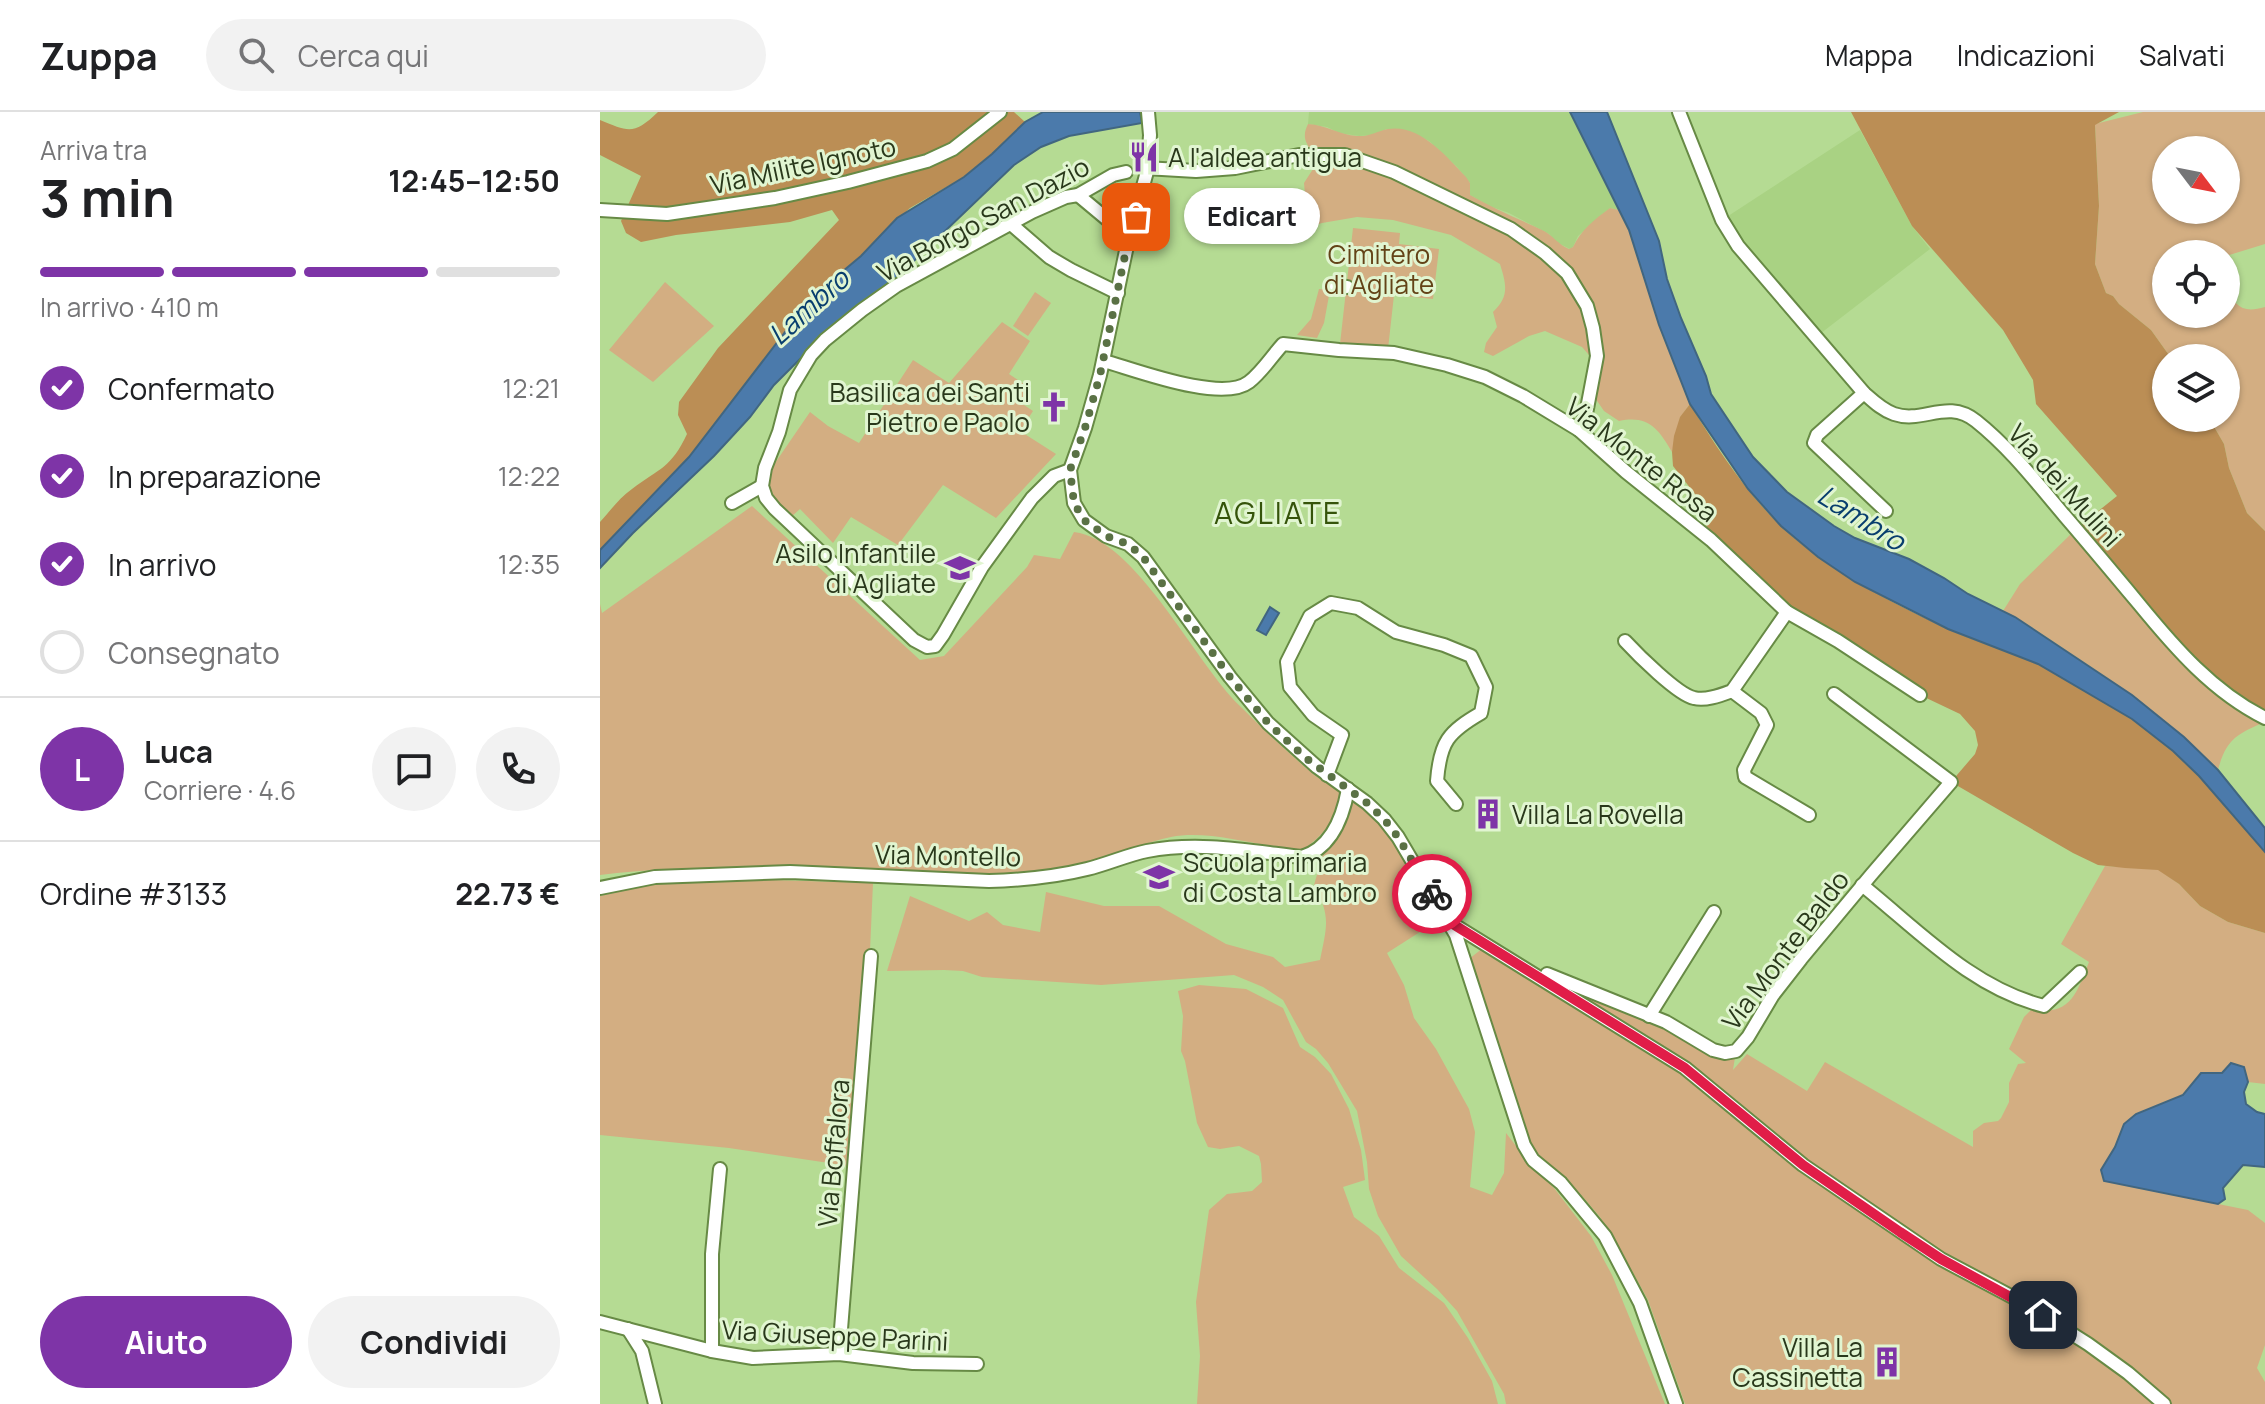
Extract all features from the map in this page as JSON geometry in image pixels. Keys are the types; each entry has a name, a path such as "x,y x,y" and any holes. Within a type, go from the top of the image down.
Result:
{"street":[{"name":"Via Milite Ignoto","path":"600,210 667,214 775,198 848,182 927,161 953,149 1000,112"},
{"name":"Via dei Mulini","path":"1679,112 1722,220 1738,246 1864,393 1893,414 1903,416 1954,410 1975,420 2019,460 2179,652 2240,704 2265,718"},
{"path":"1148,118 1147,168 1128,241 1104,361 1070,470 1074,503 1084,520 1106,536 1128,544 1143,557 1221,665 1268,723 1327,775 1384,819 1398,837 1456,935 1524,1145 1533,1160 1561,1183 1605,1236 1640,1303 1676,1404"},
{"path":"1147,168 1196,171 1235,168 1299,155 1345,155 1394,172 1511,229 1567,273 1587,306 1597,356 1586,414 1579,430"},
{"name":"Via Borgo San Dazio","path":"762,486 790,390 811,355 825,340 896,286 1032,212 1126,172"},
{"path":"1078,195 1128,241"},
{"path":"1011,224 1049,257 1118,293"},
{"name":"Via Monte Rosa","path":"1104,361 1219,390 1237,388 1249,382 1283,344 1394,353 1485,377 1579,430 1711,540 1787,612 1920,695"},
{"path":"1864,393 1817,435 1814,443 1886,511"},
{"path":"732,503 762,486 766,498 775,509 914,640 927,647 935,646 943,635 982,567 1032,498 1054,476 1070,470"},
{"path":"1327,775 1342,735 1313,715 1290,687 1287,662 1310,616 1331,603 1358,608 1396,632 1471,656 1486,687 1481,713 1456,727 1439,756 1437,781 1456,804"},
{"path":"1625,641 1673,686 1693,698 1718,696 1732,691 1787,612"},
{"path":"1732,691 1761,713 1767,725 1744,770 1745,777 1809,815"},
{"name":"Via Monte Baldo","path":"1532,972 1547,974 1666,1022 1713,1050 1725,1053 1736,1051 1773,995 1951,782 1834,694"},
{"name":"Via Montello","path":"600,888 655,877 776,872 1019,880 1090,868 1147,851 1193,846 1302,857 1313,853 1329,837 1344,808 1348,789"},
{"path":"1862,885 1966,971 2017,999 2044,1006 2080,972"},
{"path":"1649,1016 1714,912"},
{"path":"1448,921 1685,1068 1803,1165 1941,1259 2020,1301 2088,1344 2164,1404"},
{"name":"Via Boffalora","path":"839,1354 871,956"},
{"path":"712,1351 712,1254 720,1169"},
{"name":"Via Giuseppe Parini","path":"600,1322 712,1351 753,1358 839,1354 913,1363 977,1364"},
{"path":"628,1329 642,1351 655,1404"}],"shaded area":[{"path":"658,112 1014,112 1025,122 964,177 910,208 824,287 789,327 689,457 600,550 600,522 628,492 670,461 681,445 687,434 678,415 679,402 718,348 839,220 832,210 790,222 641,242 626,233 621,221 641,176 600,155 600,120 631,129 643,125"},
{"path":"1309,112 1570,112 1619,210 1610,208 1578,236 1570,249 1556,242 1549,234 1470,195 1470,183 1429,141 1417,135 1386,129 1375,135 1339,133 1327,127 1308,124"},
{"path":"1851,112 2119,112 2095,125 2099,206 2095,264 2106,293 2151,330 2161,344 2152,344 2152,432 2217,432 2247,513 2265,531 2265,718 2200,672 2076,529 2117,496 2036,404 2033,380 2003,330 1912,226"},
{"path":"1860,130 1912,226 1930,249 1816,337 1722,220"},
{"path":"1690,404 1755,498 1781,526 1819,557 1860,584 1924,618 2062,676 2132,719 2170,748 2265,852 2265,933 2228,922 2200,906 2179,884 2158,870 2098,865 2073,853 1951,782 1975,754 1978,745 1975,731 1960,714 1920,695 1787,612 1711,540 1698,498 1673,466 1674,436 1680,417"}],"green space":[{"path":"2143,112 2265,112 2265,244 2240,252 2240,240 2152,240 2152,328 2240,328 2240,307 2265,307 2265,531 2247,513 2217,432 2240,432 2240,344 2161,344 2151,330 2106,293 2095,264 2099,206 2095,124"},
{"path":"1308,124 1357,136 1388,129 1411,131 1432,143 1466,177 1470,183 1470,195 1544,231 1569,249 1599,216 1610,208 1619,210 1629,230 1659,325 1690,404 1680,418 1672,452 1651,425 1638,420 1619,421 1604,411 1591,392 1593,364 1582,347 1545,331 1529,336 1493,356 1484,352 1497,327 1493,312 1504,295 1502,271 1500,264 1451,235 1393,220 1357,217 1268,237 1253,223 1235,223 1226,227 1217,219 1222,206 1255,202 1255,194 1260,194 1262,201 1305,194 1304,183 1313,169 1313,152 1305,136"},
{"name":"Cimitero di Agliate","path":"1353,228 1400,233 1399,244 1439,249 1433,299 1394,295 1388,349 1340,344"},
{"path":"665,282 714,326 653,382 609,350"},
{"path":"1319,289 1330,290 1324,323 1317,338 1297,335 1311,319"},
{"path":"1035,292 1051,303 1028,336 1013,326"},
{"path":"1002,322 1030,341 1009,374 1030,388 1021,403 1033,411 1020,431 1056,454 996,518 943,485 898,545 851,517 833,543 800,509 791,517 770,493 767,483 773,466 810,412 859,443 913,360 949,383"},
{"path":"752,506 920,660 944,656 1027,567 1034,555 1060,559 1074,532 1097,540 1120,556 1142,579 1240,706 1303,765 1341,794 1333,819 1303,850 1186,835 1153,841 1067,870 1031,877 758,868 678,869 600,875 600,604 602,613"},
{"path":"2076,529 2265,722 2234,739 2218,770 2135,698 2003,611 2020,584"},
{"path":"1354,799 1379,823 1401,851 1433,913 1418,917 1423,930 1387,953 1404,985 1414,1018 1436,1049 1469,1109 1475,1132 1470,1187 1492,1195 1504,1173 1506,1133 1591,1236 1612,1275 1665,1404 1506,1404 1504,1394 1457,1311 1401,1256 1378,1216 1369,1189 1357,1111 1328,1063 1306,1042 1283,1000 1263,987 1234,975 1101,985 982,977 963,971 887,971 910,896 969,921 987,912 1003,925 1040,932 1046,892 1104,906 1159,906 1226,944 1273,957 1285,967 1320,960 1326,921 1314,885 1323,854 1341,832"},
{"path":"2105,866 2158,869 2179,884 2200,906 2228,922 2265,933 2265,1084 2248,1082 2244,1067 2231,1063 2222,1073 2201,1073 2183,1095 2136,1114 2124,1124 2101,1170 2104,1181 2248,1210 2265,1223 2265,1345 2257,1368 2265,1382 2265,1404 1685,1404 1648,1300 1621,1251 1600,1217 1582,1196 1532,1148 1490,1026 1480,984 1469,959 1483,948 1509,961 1681,1070 1798,1167 1913,1247 2010,1301 2106,1363 2153,1403 2156,1398 2088,1344 1900,1232 1803,1165 1685,1068 1532,972 1547,974 1666,1022 1713,1050 1725,1053 1736,1051 1733,1070 1747,1054 1807,1091 1825,1062 1973,1147 1973,1131 1984,1123 2001,1118 2009,1102 2009,1083 2018,1064 2026,1063 2009,1049 2024,1017 2032,1009 2056,1009 2064,1005 2081,983 2089,962 2061,944"},
{"path":"772,880 873,883 870,951 849,1166 729,1148 600,1135 600,896 662,882"},
{"path":"1199,985 1246,989 1283,1008 1300,1047 1331,1074 1349,1109 1361,1150 1365,1180 1343,1187 1354,1217 1379,1236 1399,1268 1444,1303 1492,1381 1498,1404 1197,1404 1200,1356 1196,1302 1209,1210 1227,1194 1252,1191 1262,1182 1259,1156 1239,1146 1208,1147 1197,1123 1181,1051 1183,1016 1178,991"}],"water":[{"name":"Lambro","path":"1043,112 1140,112 1142,123 1069,136 1041,147 1014,165 895,279 808,351 774,385 714,456 600,568 600,550 689,457 789,327 824,287 861,256 897,218 964,177 1025,122"},
{"path":"1570,112 1607,112 1659,241 1667,279 1711,394 1753,457 1787,492 1834,526 1855,538 1909,559 2015,617 2132,695 2184,737 2218,770 2265,828 2265,852 2199,776 2132,719 2038,664 1948,629 1855,582 1781,526 1748,489 1690,404 1659,325 1629,230"},
{"path":"1270,607 1279,613 1266,635 1257,630"},
{"path":"2231,1063 2244,1067 2248,1082 2244,1092 2246,1104 2265,1114 2265,1167 2243,1165 2223,1188 2225,1199 2218,1204 2104,1181 2101,1170 2124,1124 2136,1114 2183,1095 2201,1073 2222,1073"}],"way so far":[{"path":"1136,217 1128,241 1100,375 1070,470 1072,495 1078,512 1092,528 1128,544 1143,557 1194,630 1268,723 1307,759 1384,819 1432,894"}],"place":[{"name":"A l'aldea antigua","path":"1144,157"},
{"name":"Edicart","path":"1136,217"},
{"name":"Basilica dei Santi Pietro e Paolo","path":"1054,407"},
{"name":"Asilo Infantile di Agliate","path":"960,568"},
{"name":"Villa La Rovella","path":"1488,814"},
{"name":"Scuola primaria di Costa Lambro","path":"1159,877"},
{"name":"Villa La Cassinetta","path":"1887,1362"}],"district":[{"name":"AGLIATE","path":"1278,512"}],"route":[{"path":"1432,894 1448,921 1685,1068 1803,1165 1900,1232 1941,1259 2043,1315"}]}
